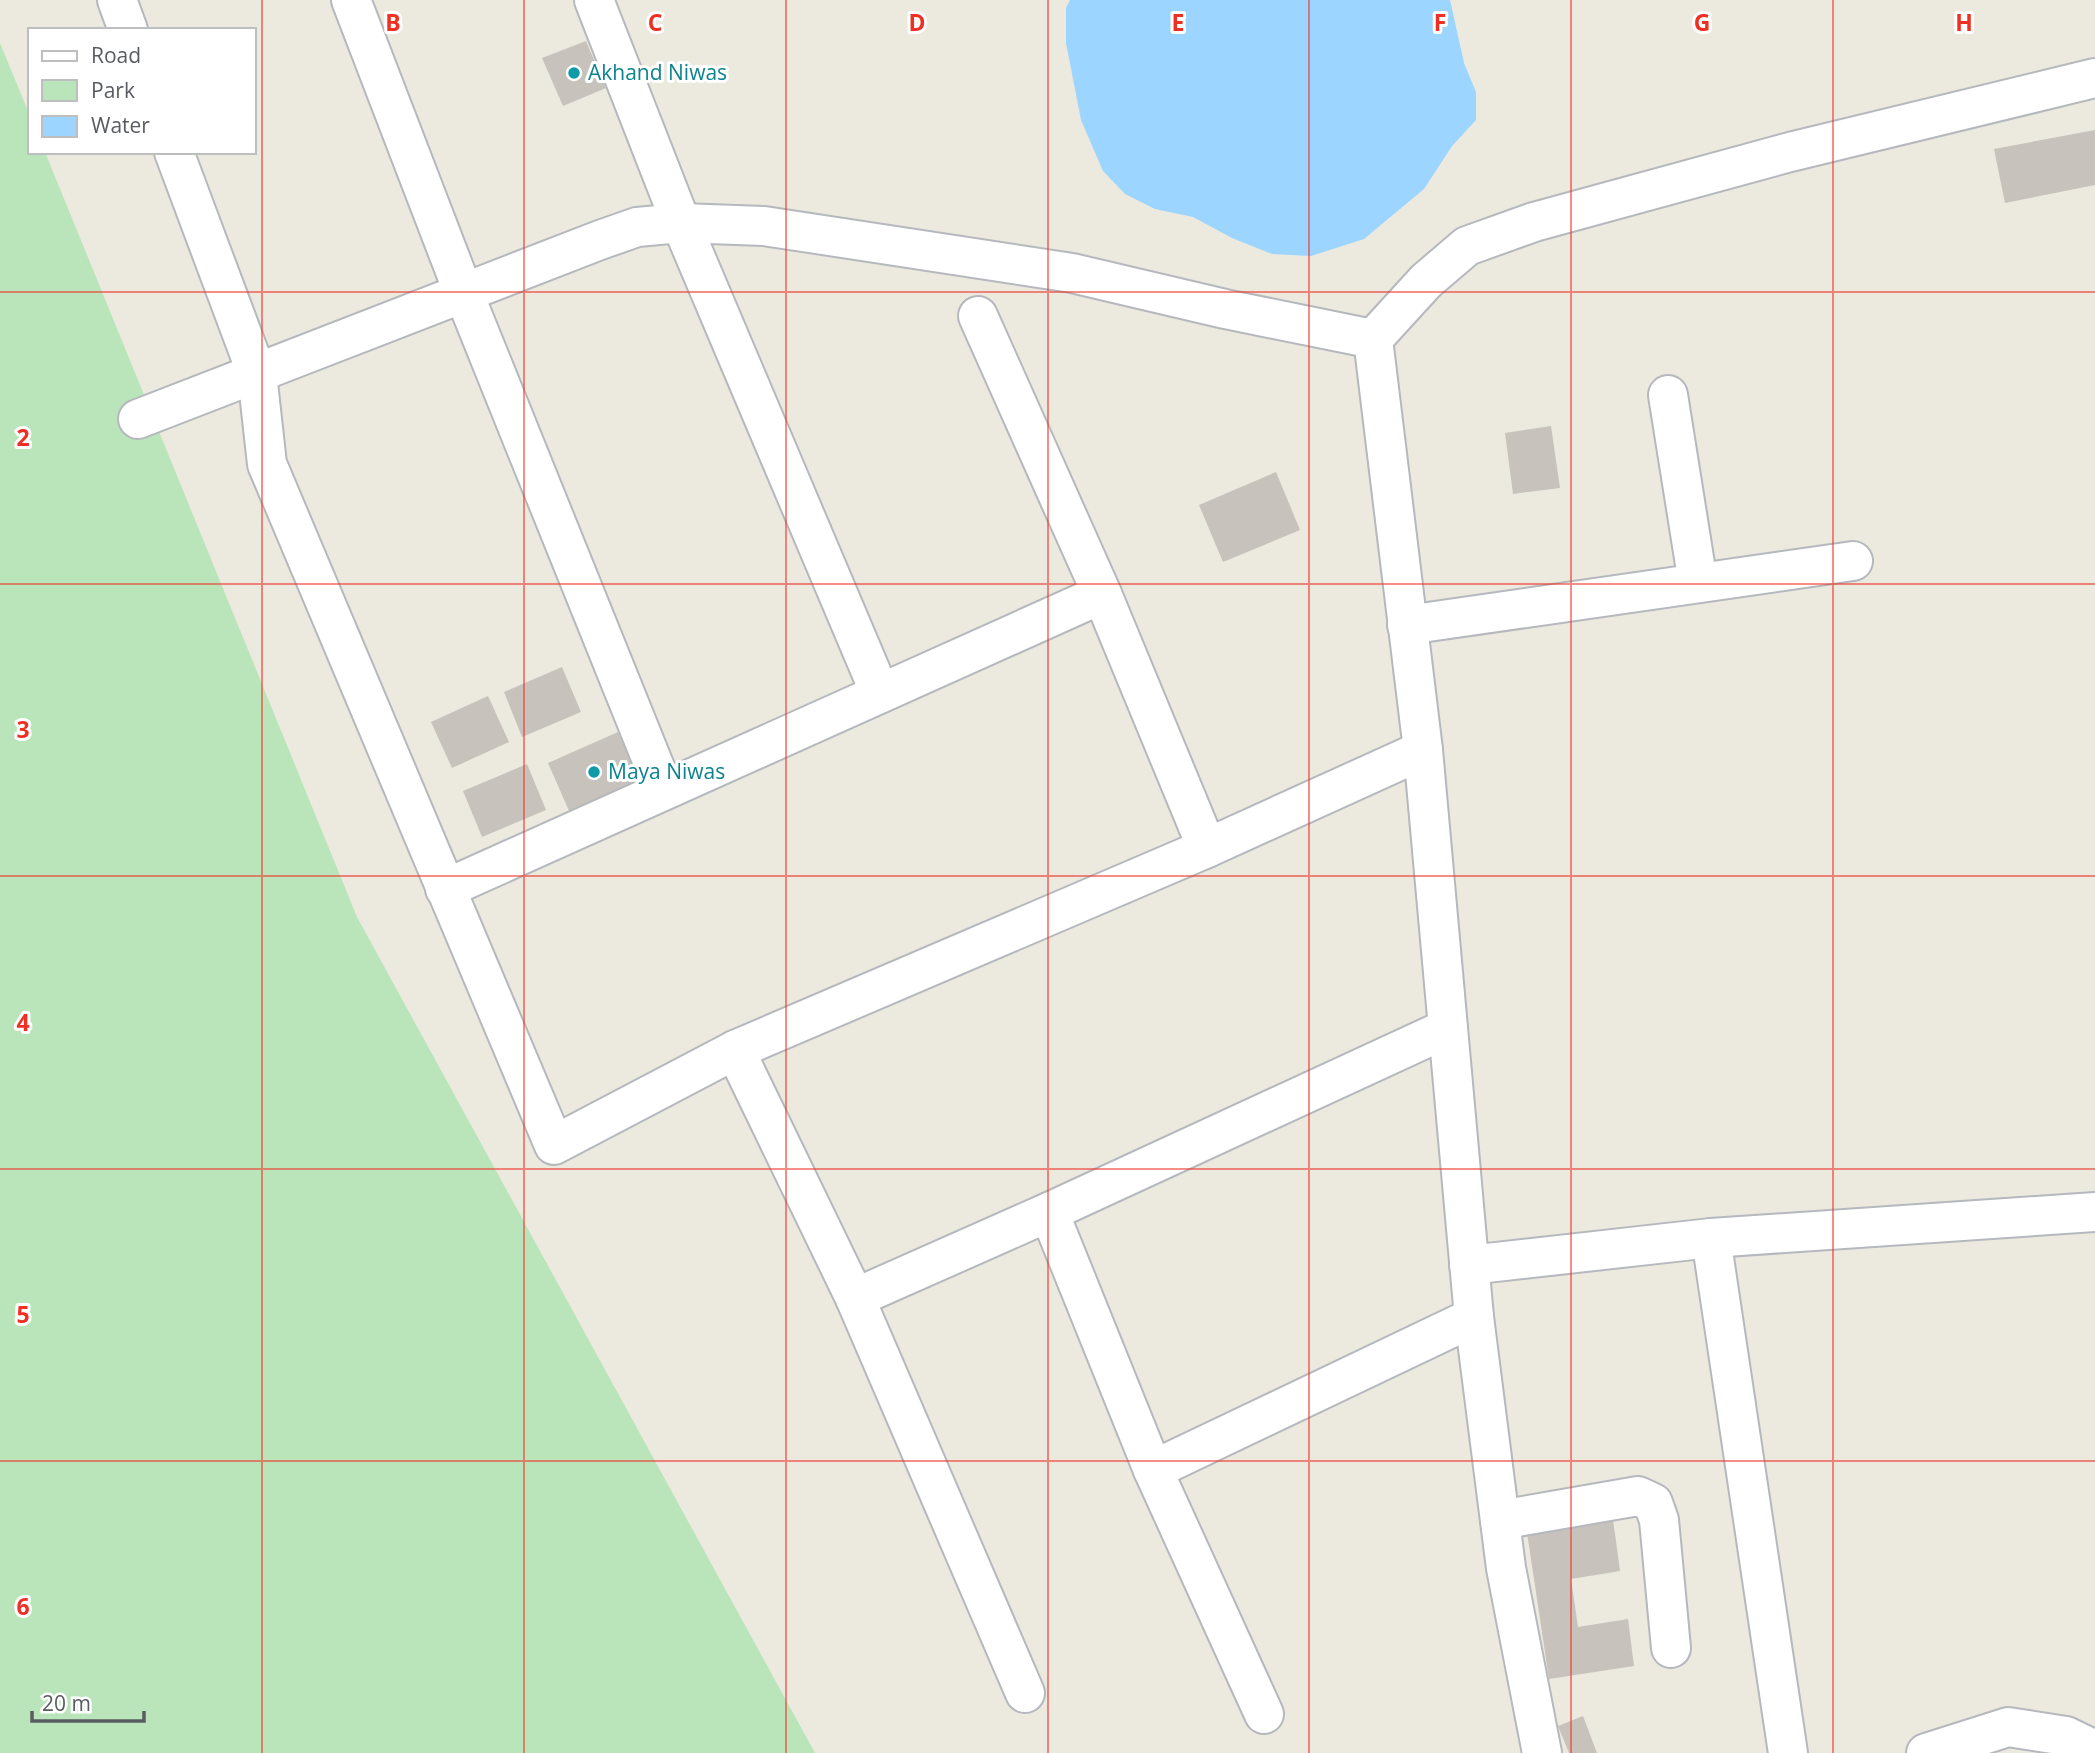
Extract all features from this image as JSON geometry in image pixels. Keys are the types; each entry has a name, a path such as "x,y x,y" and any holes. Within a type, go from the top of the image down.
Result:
{"street":[{"path":"117,0 127,28"},
{"path":"351,0 464,294 664,790"},
{"path":"594,0 681,223 880,693"},
{"path":"1542,1753 1506,1568 1474,1317 1423,750 1373,339 1426,281 1467,246 1534,222 1790,152 2095,78"},
{"path":"175,154 257,374 267,464 554,1145 735,1050 1207,848 1423,750"},
{"path":"138,419 637,227 681,223 764,226 1072,273 1225,309 1373,339"},
{"path":"978,316 1102,594 1207,848"},
{"path":"1668,395 1698,583"},
{"path":"1408,625 1853,561"},
{"path":"444,888 1102,594"},
{"path":"855,1298 1049,1212 1448,1028"},
{"path":"735,1050 855,1298 1025,1693"},
{"path":"1049,1212 1153,1470 1264,1714"},
{"path":"1469,1265 1711,1238 2095,1212"},
{"path":"1711,1238 1787,1753"},
{"path":"1153,1470 1474,1317"},
{"path":"1500,1520 1638,1496 1653,1503 1659,1520 1671,1648"},
{"path":"1926,1753 2008,1727 2066,1736 2095,1750"}],"green space":[{"path":"0,43 28,111 28,154 46,154 357,917 815,1753 0,1753"}],"water":[{"path":"1070,0 1450,0 1464,63 1476,92 1476,120 1452,146 1424,189 1364,239 1311,256 1272,254 1232,238 1193,217 1155,209 1125,194 1103,171 1081,120 1066,43 1066,8"}],"building":[{"name":"Akhand Niwas","path":"586,41 606,88 563,106 542,58"},
{"path":"2095,130 2095,185 2005,203 1994,149"},
{"path":"1551,426 1560,488 1513,494 1505,433"},
{"path":"1276,472 1300,530 1223,562 1199,505"},
{"path":"562,667 581,712 522,737 504,692"},
{"path":"488,696 509,742 452,768 431,722"},
{"name":"Maya Niwas","path":"618,732 640,781 570,813 548,763"},
{"path":"527,764 546,810 482,837 463,791"},
{"path":"1612,1512 1620,1571 1571,1579 1578,1627 1628,1619 1634,1666 1549,1679 1526,1526"},
{"path":"1583,1716 1597,1753 1569,1753 1558,1726"}],"place":[{"name":"Akhand Niwas","path":"574,73"},
{"name":"Maya Niwas","path":"594,772"}]}
